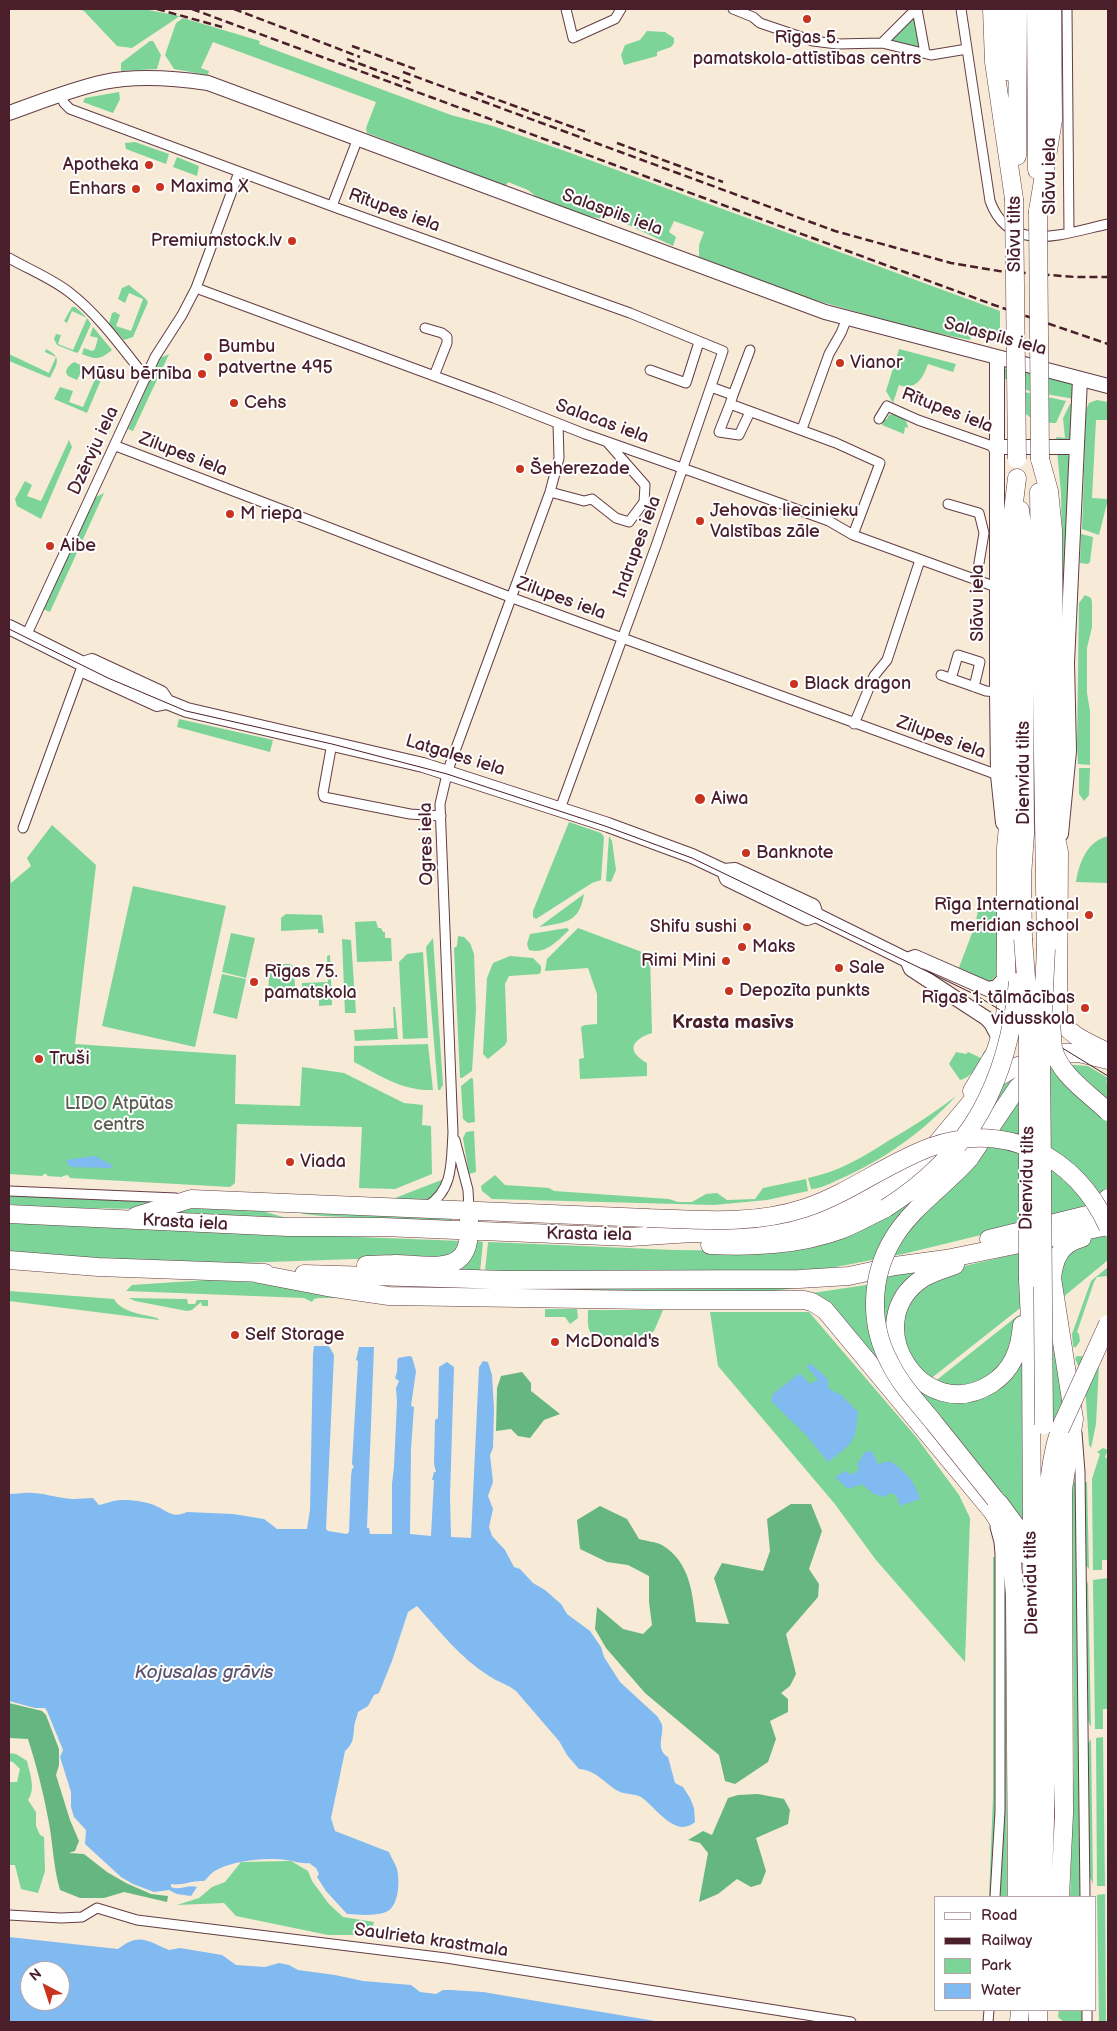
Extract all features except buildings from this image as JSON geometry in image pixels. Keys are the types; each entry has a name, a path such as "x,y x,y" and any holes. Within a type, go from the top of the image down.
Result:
{"highway":[{"path":"992,9 994,62 1014,199"},
{"path":"1004,9 1004,37 1017,112"},
{"name":"Slāvu tilts","path":"1017,459 1014,199 1017,157 1018,9"},
{"name":"Slāvu tilts","path":"1036,9 1040,459"},
{"path":"1038,211 1052,120 1052,9"},
{"name":"Dienvidu tilts","path":"1017,459 1017,478 1023,533 1025,834 1014,942 1028,1002 1028,1280 1031,1341 1052,1425"},
{"path":"1040,459 1049,491 1053,530 1055,834 1059,852 1052,956 1053,1047 1068,1075 1108,1112"},
{"name":"Dienvidu tilts","path":"1029,1896 1033,1830 1032,1642 1052,1425 1041,1049 1052,956 1043,834 1040,459"},
{"path":"630,1237 691,1245 748,1246 793,1243 841,1230 886,1208 912,1190 938,1168 955,1150 983,1109 997,1079 1008,1048 1016,1003 1014,942 1006,848 1011,795 1010,535 1017,478"},
{"path":"1014,942 1010,970 1022,978 1032,980 1042,978 1053,972 1052,956"},
{"path":"961,1114 976,1083 996,1053 1006,1009 1006,977 1014,942"},
{"path":"1052,956 1060,1020 1079,1038 1108,1052"},
{"name":"Krasta iela","path":"9,1214 288,1227 382,1227 630,1237 692,1233 733,1234 772,1232 821,1220 866,1201 900,1179 927,1155 961,1114 992,1081 1004,1072 1026,1062 1058,1053 1071,1052 1093,1055 1108,1060"},
{"path":"1017,1896 1014,1595 1011,1550 991,1502 897,1375 882,1347 876,1320 877,1280 880,1266 893,1239 911,1216 969,1159 1018,1087 1035,1072 1048,1065 1063,1061 1081,1061 1108,1066"},
{"path":"119,1220 152,1212 191,1199 734,1220 789,1212 834,1197 930,1147 963,1139 986,1138 1021,1144 1058,1162 1078,1179 1089,1192 1108,1228"},
{"path":"895,1266 943,1250 1082,1217 1096,1210 1108,1198"},
{"path":"242,1200 300,1217 334,1219 382,1227"},
{"path":"254,1273 393,1264 448,1264 454,1262 465,1252 468,1246 470,1230 469,1210"},
{"path":"1042,1896 1046,1830 1047,1507 1053,1451 1052,1425 1056,1302 1052,1278 1053,1266 1061,1249 1067,1244 1074,1240 1096,1235 1108,1228"},
{"path":"741,1300 807,1290 849,1276 895,1266 946,1259 1039,1242 1065,1234 1108,1228"},
{"path":"998,1248 935,1272 923,1279 912,1289 901,1304 895,1324 896,1342 901,1357 913,1375 932,1388 941,1391 967,1393 990,1384 1003,1374 1016,1356 1020,1342 1028,1280"},
{"path":"9,1260 98,1267 507,1280 790,1279 849,1276"},
{"path":"254,1273 388,1296 804,1300 812,1302 825,1310 991,1502 1016,1526 1026,1556 1032,1642"},
{"path":"1060,1896 1064,1814 1063,1489 1052,1425 1108,1324"}],"street":[{"path":"566,9 573,38 615,18 622,9"},
{"path":"733,9 753,17 760,23 813,41 837,44 882,43 931,55 967,49"},
{"path":"882,43 916,9"},
{"path":"916,9 924,54"},
{"name":"Slāvu iela","path":"961,9 990,201 994,214 1011,231 1029,236 1069,232 1067,9"},
{"name":"Salaspils iela","path":"9,113 105,82 149,78 208,83 794,301 847,318 1108,386"},
{"name":"Rītupes iela","path":"61,95 64,103 70,109 630,313 723,351"},
{"path":"332,206 358,138"},
{"name":"Dzērvju iela","path":"26,636 146,378 196,288 239,172"},
{"path":"1069,232 1108,224"},
{"path":"9,258 67,290 78,299 101,323 146,378"},
{"name":"Salacas iela","path":"196,288 558,424 829,521 853,535 996,587"},
{"path":"802,429 829,354 847,318"},
{"path":"425,328 442,333 447,337 448,343 434,376"},
{"path":"650,370 686,383 699,342"},
{"path":"750,350 719,432 739,435 750,412"},
{"name":"Indrupes iela","path":"560,809 679,481 723,351"},
{"name":"Slāvu iela","path":"996,357 996,692 998,776 1006,848"},
{"path":"1059,852 1069,751 1067,663 1080,379"},
{"path":"710,387 750,412 802,429 855,450 880,463 853,535"},
{"name":"Rītupes iela","path":"879,419 887,406 918,420 995,447"},
{"name":"Ogres iela","path":"424,1208 436,1200 445,1190 449,1177 454,1133 440,804 447,772 550,492 559,458 558,424"},
{"path":"550,492 584,501 592,499 616,518 628,522 644,502 645,485 608,442"},
{"name":"Zilupes iela","path":"116,446 622,639 998,776"},
{"path":"995,447 1076,447"},
{"path":"948,504 978,513 984,533 976,581"},
{"path":"854,724 874,676 887,660 920,560"},
{"name":"Latgales iela","path":"9,627 83,664 92,661 161,693 167,702 187,710 384,754 447,772 560,809 692,856 724,871 733,868 813,906 816,915 907,960 911,969 986,1018 991,1023 1000,1040"},
{"path":"951,679 958,655 980,662 974,687"},
{"path":"23,828 83,664"},
{"path":"941,675 986,691 996,692"},
{"path":"332,742 323,793 324,797 410,814 441,816"},
{"name":"Latgales iela","path":"907,960 916,957 988,990 997,987 1006,977"},
{"name":"Ogres iela","path":"454,1133 468,1190 469,1210"},
{"path":"9,1191 191,1199"},
{"path":"1052,1425 1079,1443 1085,1896"},
{"path":"991,1502 1000,1554 1000,1811 995,1896"},
{"name":"Saulrieta krastmala","path":"9,1915 62,1918 82,1917 97,1908 137,1920 446,1958 851,2022"}],"green space":[{"path":"78,9 143,9 180,16 132,48 117,46 84,11"},
{"path":"183,18 260,41 259,44 451,115 493,126 565,151 1000,311 1000,337 971,336 970,340 921,330 811,299 699,257 699,245 704,232 674,221 669,232 676,237 673,246 612,217 604,219 582,215 539,199 528,190 508,182 506,186 367,133 366,128 376,102 213,42 201,68 209,71 208,75 174,69 165,55 176,23"},
{"path":"912,19 915,20 919,47 916,50 892,41"},
{"path":"647,31 665,32 674,38 674,43 671,47 657,52 657,56 624,65 621,55 625,45 640,40"},
{"path":"150,41 153,41 161,55 157,69 121,71 121,63"},
{"path":"119,92 120,99 113,113 83,102 85,98"},
{"path":"135,142 169,154 166,164 126,149 125,143"},
{"path":"177,157 199,166 197,176 173,167"},
{"path":"129,285 148,302 133,337 124,340 109,324 112,313 115,312 120,315 116,326 131,331 143,299 129,293 125,303 118,299 122,288"},
{"path":"72,307 75,307 87,318 72,311 67,323 64,321"},
{"path":"87,318 91,324 77,353 57,345 54,339 56,334 61,335 58,344 73,350"},
{"path":"93,327 112,350 98,358 82,354 84,348 92,351 95,349 98,338 90,336"},
{"path":"46,349 55,355 56,357 45,352"},
{"path":"899,349 956,364 953,372 928,364 924,374 914,385 899,385 893,403 886,391"},
{"path":"9,354 49,373 56,357 56,365 50,378 9,361"},
{"path":"169,354 133,431 128,429 160,358"},
{"path":"74,362 103,375 87,413 54,399 60,387 73,391 69,402 83,407 96,377 82,370 77,380 68,376 66,370"},
{"path":"1001,368 1029,372 1071,383 1074,399 1029,391 1000,376"},
{"path":"1020,391 1066,401 1056,423 1038,421 1026,414 1022,407"},
{"path":"1097,400 1108,402 1108,420 1096,420 1092,498 1108,499 1099,535 1082,529 1086,410 1089,403"},
{"path":"1073,403 1071,441 1057,441 1056,437 1065,438 1063,418 1070,404"},
{"path":"893,414 903,418 906,422 908,428 905,427 904,434 882,425 884,421 882,418 887,419 889,415"},
{"path":"69,440 72,447 41,519 17,506 15,499 25,481 32,485 27,496 41,501"},
{"path":"1057,451 1064,451 1071,459 1063,712 1061,493"},
{"path":"104,493 50,612 43,609 92,504 96,497"},
{"path":"1081,534 1093,537 1090,562 1088,564 1080,563"},
{"path":"1085,595 1091,598 1092,602 1092,627 1087,648 1090,765 1078,764 1077,745 1079,603"},
{"path":"179,719 273,740 270,752 177,727"},
{"path":"1079,768 1090,768 1089,795 1084,801 1079,794"},
{"path":"569,822 601,833 604,837 601,880 592,883 536,919 533,917 533,911"},
{"name":"LIDO Atpūtas centrs","path":"52,825 96,865 75,1044 236,1055 235,1104 300,1106 302,1067 344,1073 404,1103 423,1105 422,1125 431,1126 432,1174 395,1189 359,1188 362,1127 237,1124 235,1183 230,1187 70,1178 68,1175 62,1177 47,1176 47,1174 42,1176 9,1174 9,864 11,883 31,866 27,858"},
{"path":"609,836 612,841 616,870 611,882 606,881"},
{"path":"1108,836 1108,883 1076,882 1082,860 1089,848"},
{"path":"133,886 226,906 195,1047 102,1026"},
{"path":"584,894 579,911 569,920 539,927"},
{"path":"998,910 996,976 989,983 958,970 974,928 978,911"},
{"path":"286,914 322,915 324,933 318,933 318,929 281,931 281,918"},
{"path":"376,921 378,928 385,932 385,938 391,938 392,961 357,962 355,922"},
{"path":"567,928 569,930 546,949 529,950 527,944 530,934"},
{"path":"578,928 650,955 652,1033 639,1039 634,1046 636,1054 647,1063 647,1076 580,1079 579,1059 584,1058 581,1027 597,1024 597,994 588,968 545,971 547,959"},
{"path":"231,933 255,938 246,978 222,972"},
{"path":"458,936 464,937 470,943 474,954 476,1010 472,1071 462,1078 460,1078 454,948 457,946"},
{"path":"433,938 443,1085 440,1090 438,1090 426,947"},
{"path":"342,939 351,940 356,1013 345,1013"},
{"path":"423,952 428,1038 403,1039 399,962 407,954"},
{"path":"330,955 332,1005 319,1006 319,998 302,999 302,983 328,982 327,956"},
{"path":"510,956 533,958 541,966 541,972 539,974 509,976 505,984 507,1041 505,1045 488,1059 483,1054 487,978 493,963"},
{"path":"279,964 290,964 294,967 295,987 292,992 273,993 269,991 271,972"},
{"path":"222,974 246,979 237,1019 213,1013"},
{"path":"393,1007 395,1007 398,1039 355,1041 354,1030 394,1028"},
{"path":"428,1044 433,1090 422,1090 402,1085 354,1062 354,1046"},
{"path":"987,1050 976,1068 964,1079 960,1080 949,1064 956,1052 966,1054 968,1052 981,1058 984,1051"},
{"path":"1060,1064 1088,1066 1108,1078 1106,1082 1108,1083 1108,1219 1086,1208 903,1254 815,1271 485,1271 488,1242 674,1250 769,1251 881,1200 989,1090 1036,1065 1018,1094 1043,1072"},
{"path":"471,1078 473,1079 475,1122 468,1123 463,1119 461,1086"},
{"path":"956,1096 917,1133 888,1153 840,1179 822,1187 811,1189 808,1178 830,1172 860,1158 923,1120"},
{"path":"474,1131 476,1172 469,1174 463,1138 466,1132"},
{"path":"495,1175 505,1185 549,1188 554,1191 669,1199 678,1202 692,1202 706,1194 717,1193 727,1200 755,1199 763,1188 806,1179 808,1191 767,1200 714,1205 492,1199 482,1191 481,1186"},
{"path":"444,1179 444,1182 433,1197 417,1203 356,1198 395,1198"},
{"path":"9,1196 159,1202 138,1209 28,1207 9,1204"},
{"path":"176,1207 248,1207 290,1219 158,1215"},
{"path":"282,1208 451,1218 453,1221 322,1216 304,1214"},
{"path":"9,1222 462,1241 455,1253 432,1261 354,1259 212,1264 154,1263 9,1252"},
{"path":"1108,1235 1108,1260 1062,1298 1058,1266 1081,1241"},
{"path":"1065,1240 1024,1305 905,1399 799,1295 866,1285 886,1277 930,1269 915,1278 901,1321 917,1290 960,1267"},
{"path":"476,1241 483,1242 480,1272 454,1271"},
{"path":"1108,1267 1108,1276 1097,1277 1094,1282 1077,1332 1080,1341 1076,1347 1073,1347 1072,1334 1091,1281"},
{"path":"207,1280 268,1283 355,1298 318,1298 312,1302 304,1298 126,1291 132,1285"},
{"path":"484,1287 803,1287 759,1293 483,1293"},
{"path":"9,1291 114,1299 127,1310 159,1320 9,1301"},
{"path":"129,1298 187,1299 188,1304 195,1304 197,1300 208,1300 208,1306 202,1306 201,1302 192,1310 187,1311 135,1301"},
{"path":"1053,1306 1066,1432 1025,1426 1025,1526 909,1402 1016,1317"},
{"path":"545,1309 577,1309 578,1318 570,1324 565,1317 545,1317"},
{"path":"588,1310 663,1310 654,1331 643,1340 597,1339 589,1330"},
{"path":"710,1312 809,1312 917,1438 959,1495 970,1518 965,1662 876,1560 834,1503 718,1366"},
{"path":"1077,1356 1093,1358 1099,1365 1096,1424 1091,1448 1089,1445 1085,1384 1075,1358"},
{"path":"522,1372 531,1383 531,1391 560,1414 544,1420 530,1438 518,1436 511,1429 496,1431 497,1388 501,1376"},
{"path":"1103,1448 1108,1450 1105,1457 1108,1459 1108,1560 1102,1560 1102,1570 1093,1570 1092,1479 1100,1454 1097,1452"},
{"path":"1076,1482 1082,1896 1070,1896 1074,1766 1073,1483"},
{"path":"1084,1482 1087,1482 1089,1569 1085,1564"},
{"path":"791,1504 811,1504 822,1531 809,1569 819,1584 818,1597 786,1634 796,1674 790,1686 781,1693 788,1699 788,1712 770,1721 776,1739 768,1762 735,1784 725,1781 719,1755 645,1693 606,1648 595,1629 597,1607 623,1629 643,1634 652,1625 649,1602 649,1576 628,1565 607,1562 580,1549 577,1520 600,1506 627,1519 639,1539 662,1545 672,1552 679,1561 688,1579 696,1622 729,1624 714,1578 722,1563 763,1571 770,1551 767,1519"},
{"path":"993,1557 995,1557 996,1812 992,1896 989,1896 993,1797"},
{"path":"1002,1571 1006,1572 1007,1896 1000,1896 1004,1817"},
{"path":"1108,1578 1108,1709 1103,1709 1103,1729 1095,1729 1093,1580"},
{"path":"1088,1581 1091,1727 1087,1715 1085,1589"},
{"path":"9,1703 42,1711 46,1715 59,1749 59,1765 56,1775 70,1820 79,1841 75,1851 69,1853 84,1854 107,1872 126,1883 151,1894 168,1896 167,1902 124,1892 104,1898 80,1898 60,1890 48,1818 37,1768 28,1739 9,1738"},
{"path":"1103,1737 1105,1886 1097,1886 1096,1738"},
{"path":"1091,1739 1093,1884 1089,1875 1088,1744"},
{"path":"9,1753 16,1754 27,1761 32,1786 28,1800 36,1812 36,1826 40,1835 44,1837 45,1871 38,1893 21,1889 15,1865 9,1865 9,1782 17,1782 20,1769 13,1762 9,1761"},
{"path":"758,1794 784,1799 790,1810 788,1824 756,1838 766,1871 761,1884 751,1887 737,1879 718,1894 699,1902 708,1853 700,1843 688,1840 703,1831 712,1835 728,1798 738,1795"},
{"path":"291,1861 308,1871 312,1881 329,1904 343,1917 374,1922 372,1931 353,1935 328,1935 236,1916 224,1903 177,1905 199,1898 212,1887 225,1882 241,1862"},
{"path":"1105,1894 1106,2022 1099,2022 1097,1895"},
{"path":"1059,2011 1083,2011 1083,2022 1064,2022 1058,2017"}],"water":[{"path":"95,1156 112,1165 111,1168 70,1167 66,1160"},
{"name":"Kojusalas grāvis","path":"314,1346 329,1346 334,1355 326,1529 347,1534 349,1532 351,1476 354,1467 352,1464 358,1361 356,1360 359,1347 374,1347 367,1528 369,1528 370,1534 392,1534 396,1388 399,1381 395,1378 398,1358 409,1356 412,1357 416,1371 411,1406 414,1407 411,1449 410,1534 431,1536 434,1480 432,1480 434,1472 436,1472 434,1464 435,1420 438,1418 439,1367 447,1362 454,1367 450,1496 451,1537 471,1538 479,1367 483,1361 488,1362 492,1375 494,1409 493,1448 490,1455 493,1482 488,1496 493,1509 489,1527 492,1536 505,1550 514,1567 520,1569 533,1583 545,1590 561,1604 567,1614 590,1631 620,1682 658,1717 662,1725 662,1750 668,1757 675,1783 683,1787 690,1798 694,1808 695,1822 688,1826 680,1827 673,1824 641,1797 621,1792 595,1774 579,1769 567,1755 559,1741 516,1691 489,1676 469,1661 417,1606 408,1612 379,1693 374,1695 368,1706 358,1712 352,1741 345,1751 331,1818 335,1831 389,1852 397,1869 398,1893 394,1905 386,1912 362,1915 347,1914 326,1891 317,1877 319,1874 316,1868 309,1863 278,1859 227,1865 211,1874 204,1881 171,1884 171,1887 174,1888 197,1887 191,1896 177,1894 169,1890 154,1892 121,1877 85,1844 86,1830 74,1817 71,1807 71,1792 60,1757 63,1750 47,1711 45,1708 35,1708 9,1701 9,1494 30,1493 68,1499 93,1498 99,1505 120,1500 132,1500 154,1505 177,1515 187,1512 233,1514 264,1519 277,1529 307,1529 310,1510"},
{"path":"810,1363 827,1378 829,1389 841,1395 858,1412 856,1431 851,1442 828,1462 807,1436 771,1401 773,1394 800,1373 810,1384 818,1380 807,1367"},
{"path":"872,1451 878,1464 890,1461 905,1473 915,1487 920,1499 900,1506 896,1495 891,1493 884,1497 874,1494 862,1484 848,1489 835,1477 845,1471 852,1475 859,1469 857,1464 865,1452"},
{"path":"9,1937 118,1949 138,1939 149,1941 169,1950 180,1948 222,1955 236,1965 265,1967 279,1963 289,1965 298,1970 363,1981 411,1985 420,1992 436,1994 443,1990 451,1990 483,1992 661,2022 9,2022"}],"tram line":[{"path":"9,629 108,678 186,711 332,744 447,774 605,826 692,858 974,994 1108,1076"}],"railway":[{"path":"157,9 222,27"},
{"path":"192,9 994,305 1108,344"},
{"path":"234,9 360,57"},
{"path":"352,46 415,69"},
{"path":"347,59 411,83"},
{"path":"403,72 835,231 951,263 999,271 1075,277 1108,277"},
{"path":"476,92 589,133"},
{"path":"617,143 723,182"}],"place":[{"name":"Rīgas 5. pamatskola-attīstības centrs","path":"807,19"},
{"name":"Apotheka","path":"149,165"},
{"name":"Maxima X","path":"160,187"},
{"name":"Enhars","path":"136,189"},
{"name":"Premiumstock.lv","path":"292,241"},
{"name":"Bumbu patvertne 495","path":"208,357"},
{"name":"Vianor","path":"840,363"},
{"name":"Mūsu bērnība","path":"202,374"},
{"name":"Cehs","path":"234,403"},
{"name":"Šeherezade","path":"520,469"},
{"name":"M riepa","path":"230,514"},
{"name":"Jehovas liecinieku Valstības zāle","path":"700,521"},
{"name":"Aibe","path":"50,546"},
{"name":"Black dragon","path":"794,684"},
{"name":"Aiwa","path":"700,799"},
{"name":"Banknote","path":"746,853"},
{"name":"Rīga International meridian school","path":"1089,915"},
{"name":"Shifu sushi","path":"747,927"},
{"name":"Maks","path":"742,947"},
{"name":"Rimi Mini","path":"726,961"},
{"name":"Sale","path":"839,968"},
{"name":"Rīgas 75. pamatskola","path":"254,982"},
{"name":"Depozīta punkts","path":"729,991"},
{"name":"Rīgas 1. tālmācības vidusskola","path":"1085,1008"},
{"name":"Truši","path":"39,1059"},
{"name":"Viada","path":"290,1162"},
{"name":"Self Storage","path":"235,1335"},
{"name":"McDonald's","path":"555,1342"}],"district":[{"name":"Krasta masīvs","path":"733,1023"}]}
